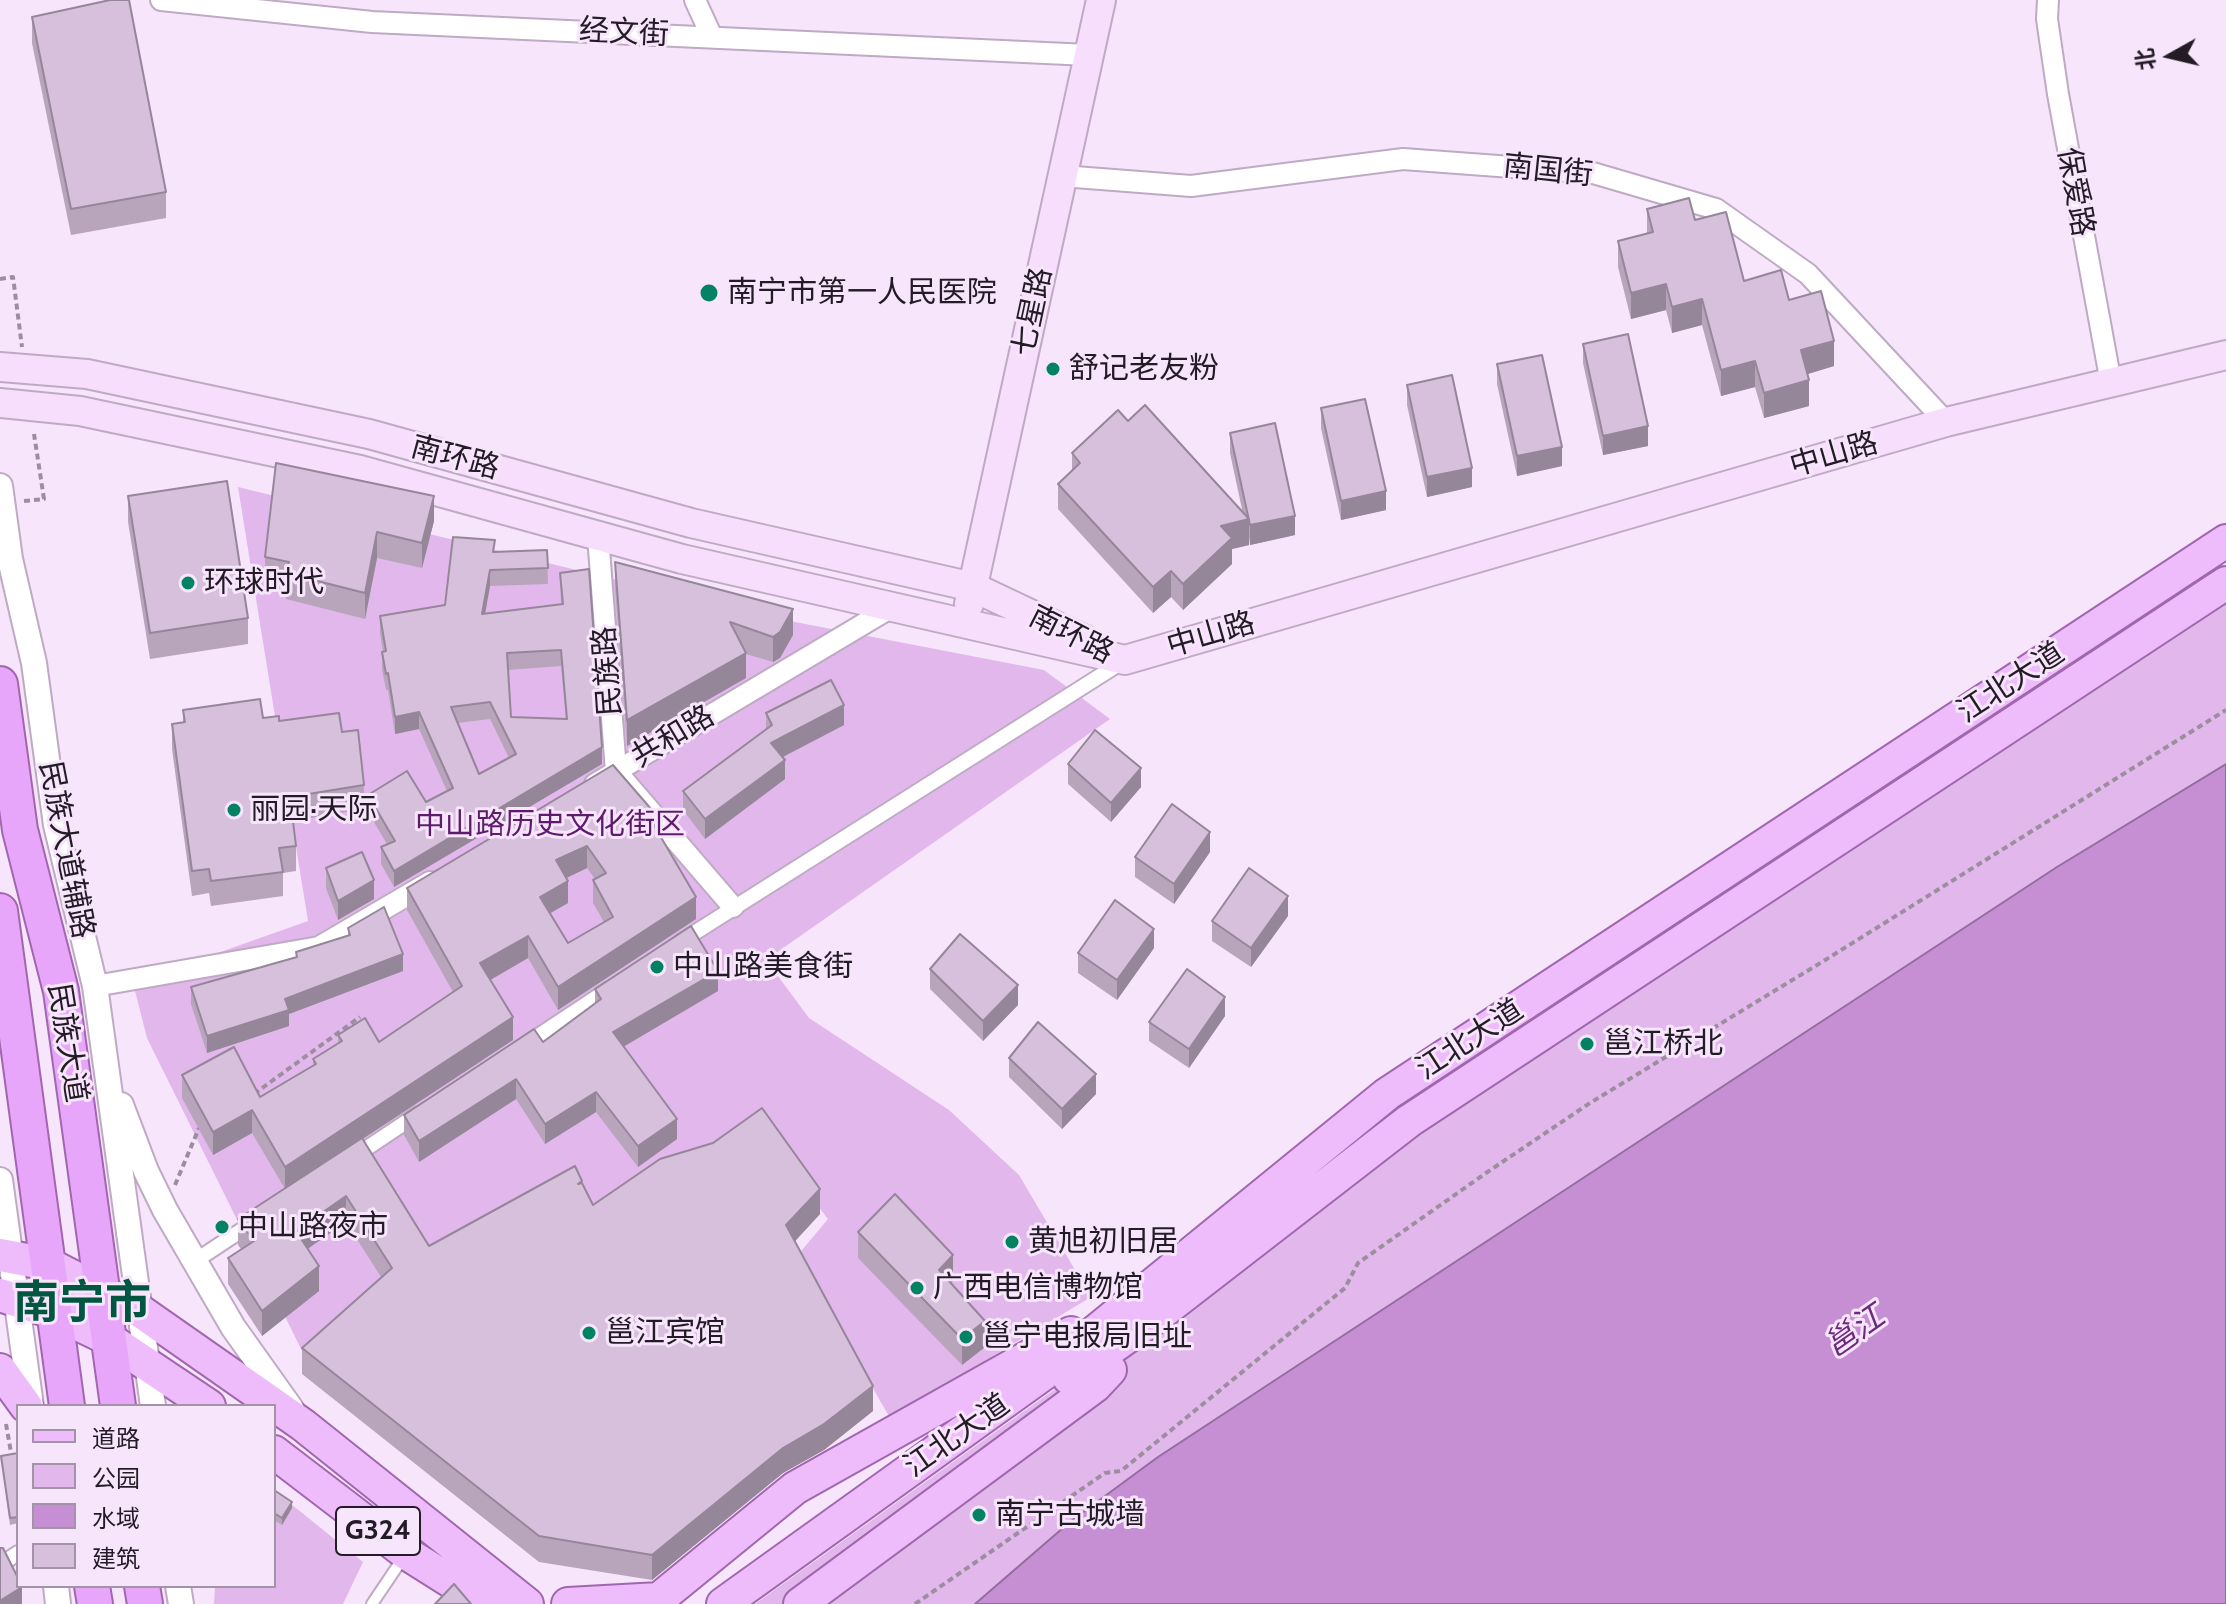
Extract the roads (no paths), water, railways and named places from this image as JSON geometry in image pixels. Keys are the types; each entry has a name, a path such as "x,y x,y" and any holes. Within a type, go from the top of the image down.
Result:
{"highway":[{"name":"民族大道","path":"0,684 20,830 61,991 118,1404"},
{"name":"民族大道","path":"0,911 67,1404"}],"main road":[{"name":"七星路","path":"965,624 1101,0"},
{"name":"中山路","path":"1125,660 1946,422 2226,355"},
{"name":"南环路","path":"11,360 369,434 691,523 973,587 1125,660"},
{"name":"南环路","path":"0,403 80,411 360,470 682,559 1125,660"},
{"name":"江北大道","path":"1151,1304 1387,1094 2226,541"},
{"name":"江北大道","path":"742,1598 1047,1383 1151,1304 1409,1121 2226,583"},
{"name":"G324","path":"5,1256 48,1264 102,1290 140,1311 273,1404"},
{"path":"8,1297 55,1313 109,1339 206,1404"},
{"path":"568,1604 659,1599 795,1488 1151,1304"},
{"path":"800,1604 1095,1386 1151,1304"},
{"path":"0,1370 18,1404"},
{"name":"G324","path":"276,1406 527,1604"},
{"name":"G324","path":"282,1460 406,1553 487,1604"}],"street":[{"name":"经文街","path":"161,0 372,22 1089,55"},
{"path":"695,0 712,37"},
{"name":"保爱路","path":"2048,0 2047,19 2058,94 2111,383"},
{"name":"南国街","path":"1062,176 1191,186 1403,159 1593,173 1716,209 1808,274 1946,422"},
{"name":"民族大道辅路","path":"0,486 10,559 34,663 56,825 95,986 153,1404"},
{"name":"民族路","path":"598,536 616,771"},
{"name":"共和路","path":"576,795 892,607"},
{"name":"中山路","path":"667,951 1125,660"},
{"path":"616,771 733,907"},
{"path":"95,986 319,947 440,875"},
{"path":"510,1054 628,977"},
{"path":"105,1063 146,1171 165,1210 233,1327 303,1425"},
{"path":"339,1166 431,1106"},
{"path":"0,1180 20,1404"},
{"path":"195,1261 261,1218"}],"lane":[{"path":"372,1604 406,1553"}],"water":[{"name":"邕江","path":"2226,764 2226,1604 975,1604 1071,1521 1158,1457 2057,867"}],"place":[{"name":"南宁市第一人民医院","path":"709,293"},
{"name":"舒记老友粉","path":"1053,369"},
{"name":"环球时代","path":"188,583"},
{"name":"丽园·天际","path":"234,810"},
{"name":"中山路美食街","path":"657,967"},
{"name":"邕江桥北","path":"1587,1044"},
{"name":"中山路夜市","path":"222,1227"},
{"name":"黄旭初旧居","path":"1012,1242"},
{"name":"广西电信博物馆","path":"917,1288"},
{"name":"邕江宾馆","path":"589,1333"},
{"name":"邕宁电报局旧址","path":"966,1337"},
{"name":"南宁古城墙","path":"979,1515"}],"district":[{"name":"南宁市","path":"82,1304"}],"park label":[{"name":"中山路历史文化街区","path":"550,825"}]}
